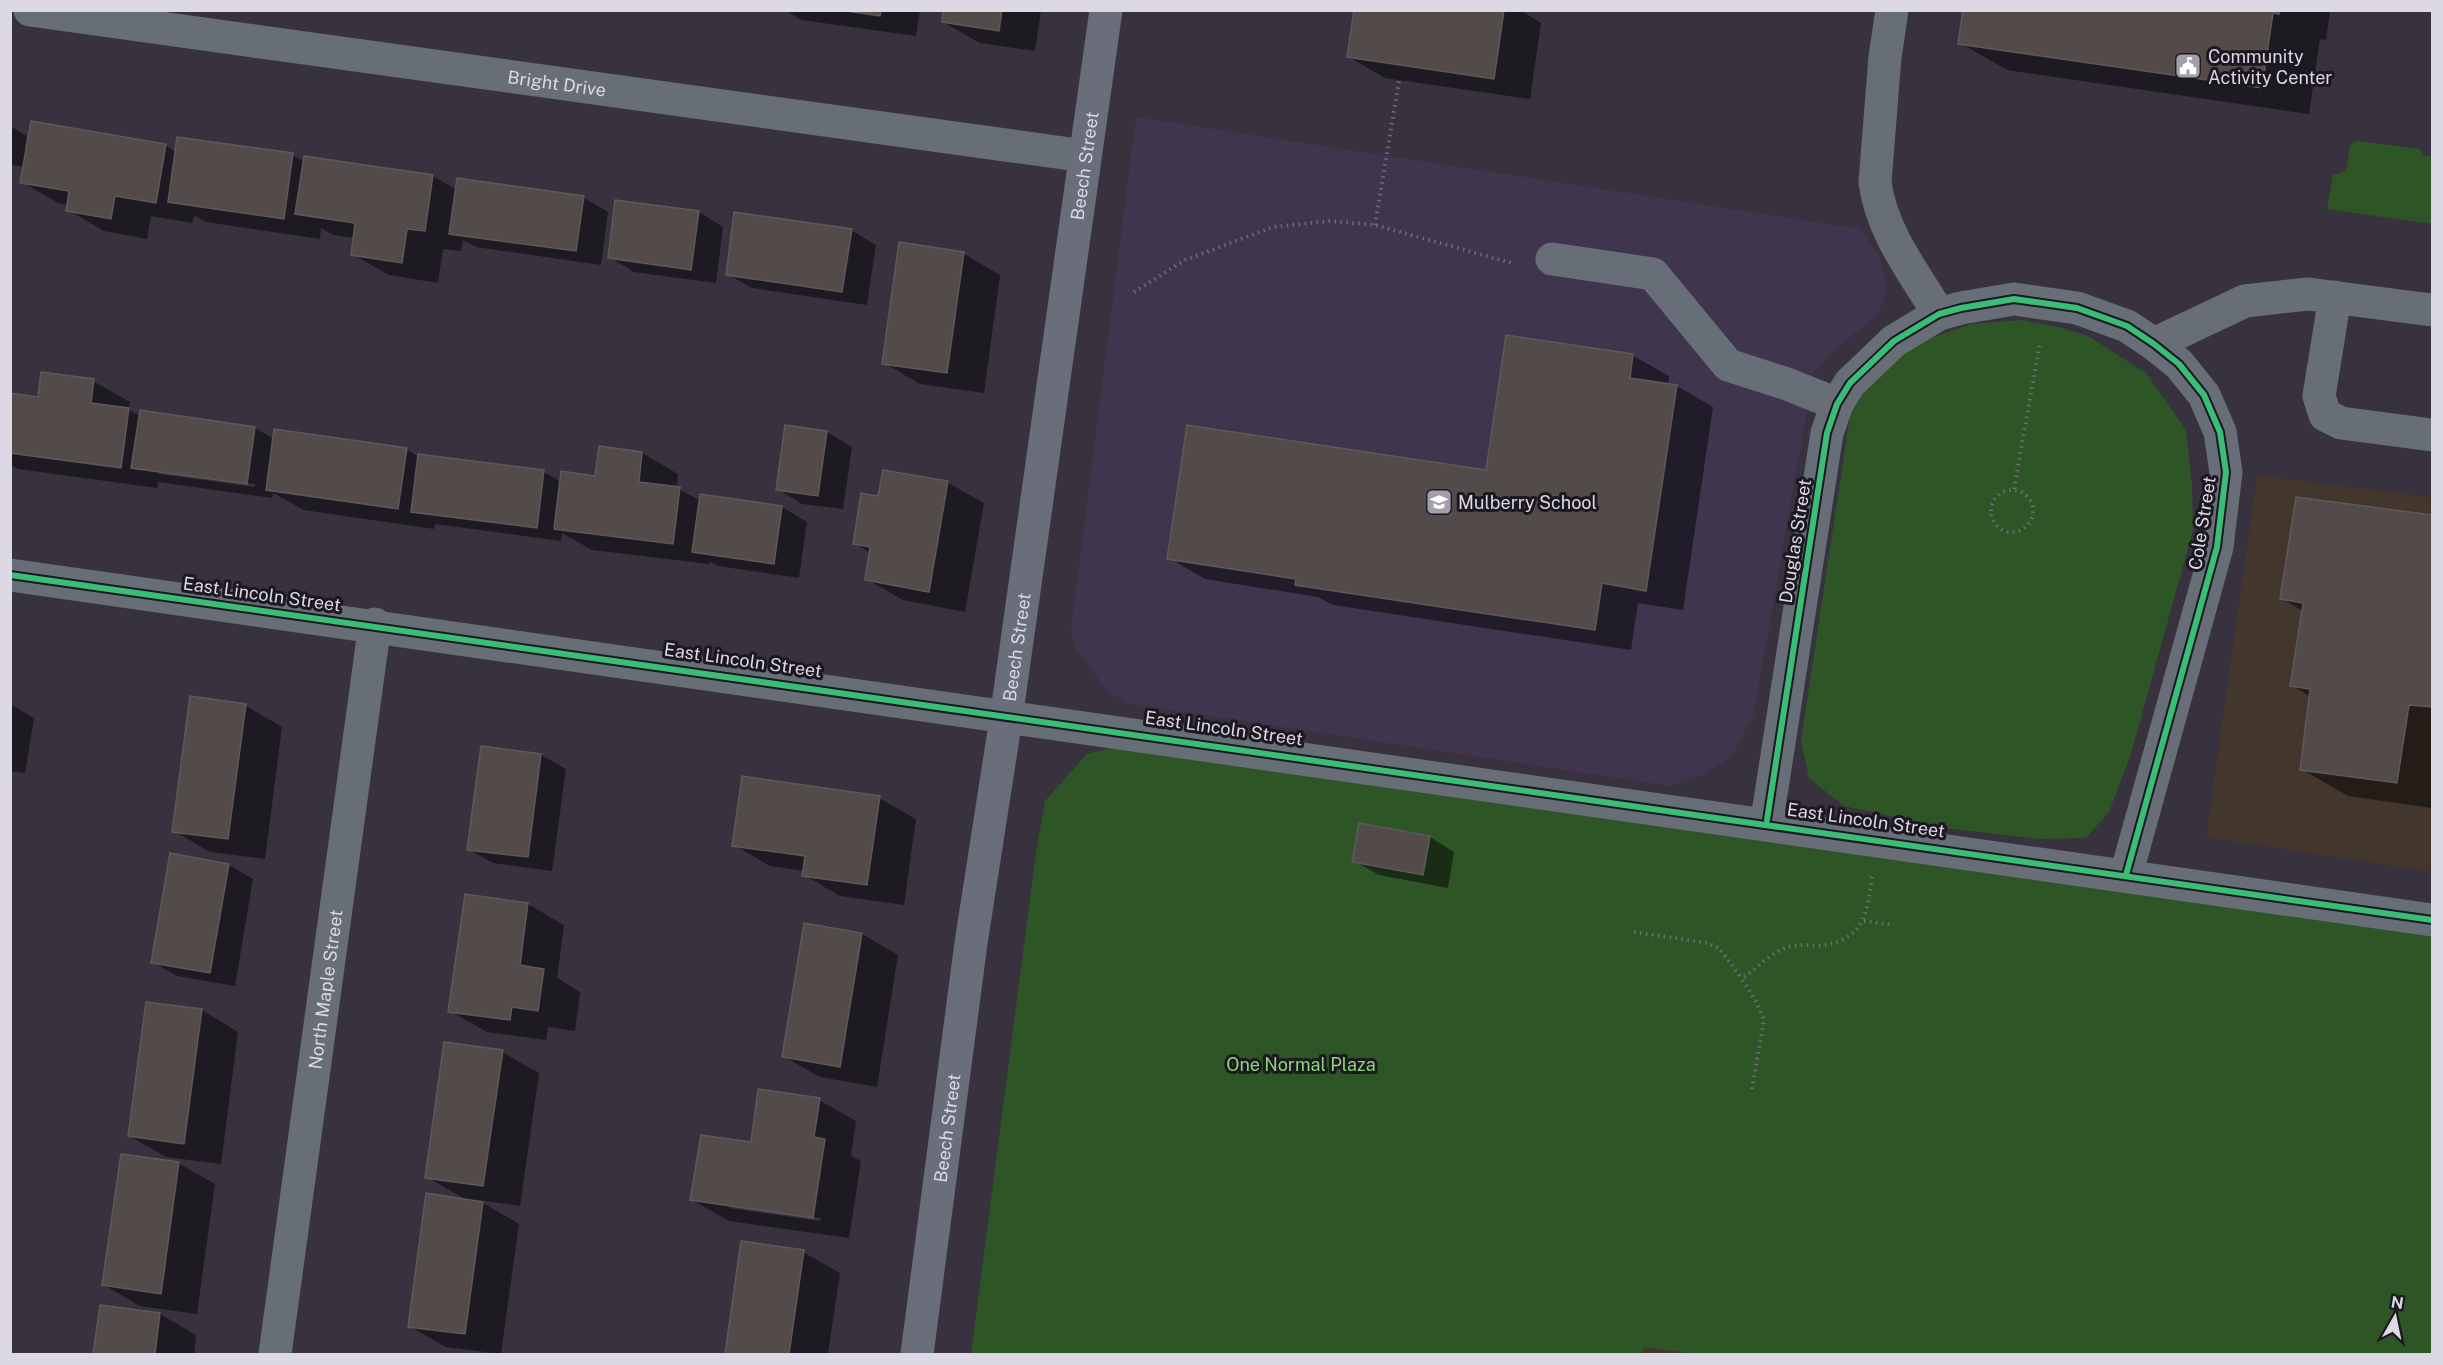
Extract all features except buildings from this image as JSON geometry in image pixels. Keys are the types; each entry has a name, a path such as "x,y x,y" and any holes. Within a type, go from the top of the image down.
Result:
{"main road":[{"name":"Beech Street","path":"917,1354 971,943 1007,712 1106,10"}],"street":[{"name":"Bright Drive","path":"30,10 1085,156"},
{"path":"1892,10 1885,57 1875,182 1877,198 1891,234 1939,314"},
{"path":"1552,259 1653,274 1728,365 1787,384 1837,404"},
{"path":"2154,344 2245,300 2308,294 2433,310"},
{"path":"2335,297 2319,396 2325,415 2341,423 2433,435"},
{"name":"Cole Street","path":"1939,314 2014,299 2077,308 2127,326 2179,364 2204,395 2220,432 2226,472 2217,547 2126,874"},
{"name":"Douglas Street","path":"1767,820 1827,433 1837,404 1850,383 1893,341 1939,314"},
{"name":"East Lincoln Street","path":"10,575 1007,712 1767,820 2433,920"},
{"name":"North Maple Street","path":"275,1354 375,624"}],"path":[{"path":"1375,225 1399,81"},
{"path":"1134,292 1185,260 1273,227 1331,221 1375,225 1529,268 1552,259"},
{"path":"2014,489 2047,303"},
{"path":"2014,489 2026,495 2030,501 2032,514 2026,526 2014,532 1995,524 1990,511 1991,504 2001,493 2014,489"},
{"path":"1742,980 1784,948 1802,944 1825,945 1845,938 1859,928 1864,921 1870,897 1877,837"},
{"path":"1864,921 1894,925"},
{"path":"1634,932 1708,943 1720,949 1757,1003 1764,1020 1752,1089"}],"shaded area":[{"name":"Mulberry School","path":"1136,117 1861,229 1880,258 1887,290 1879,313 1832,353 1813,375 1754,714 1731,758 1704,774 1671,786 1131,704 1109,693 1073,645 1071,628"},
{"path":"2257,475 2432,497 2432,872 2206,837"},
{"path":"1643,1347 1694,1354 1642,1354"}],"green space":[{"path":"2357,141 2420,149 2423,155 2432,157 2432,224 2327,209 2333,175 2346,171 2350,145"},
{"path":"2021,320 2088,336 2146,373 2186,430 2192,485 2193,530 2131,754 2109,812 2086,838 2039,839 1945,828 1844,806 1809,778 1801,740 1850,416 1876,371 1917,343 1971,324"},
{"name":"One Normal Plaza","path":"1119,746 1143,747 2432,936 2432,1354 1694,1354 1644,1347 1642,1354 971,1354 1036,852 1045,801 1087,754"}],"cycle path":[{"path":"1767,820 1827,433 1837,404 1850,383 1894,341 1939,314 2014,299 2077,308 2127,326 2179,364 2204,395 2220,432 2226,472 2217,547 2126,875"},
{"path":"10,575 1222,743 2432,920"}],"place":[{"name":"Community Activity Center","path":"2188,66"},
{"name":"Mulberry School","path":"1439,502"}]}
